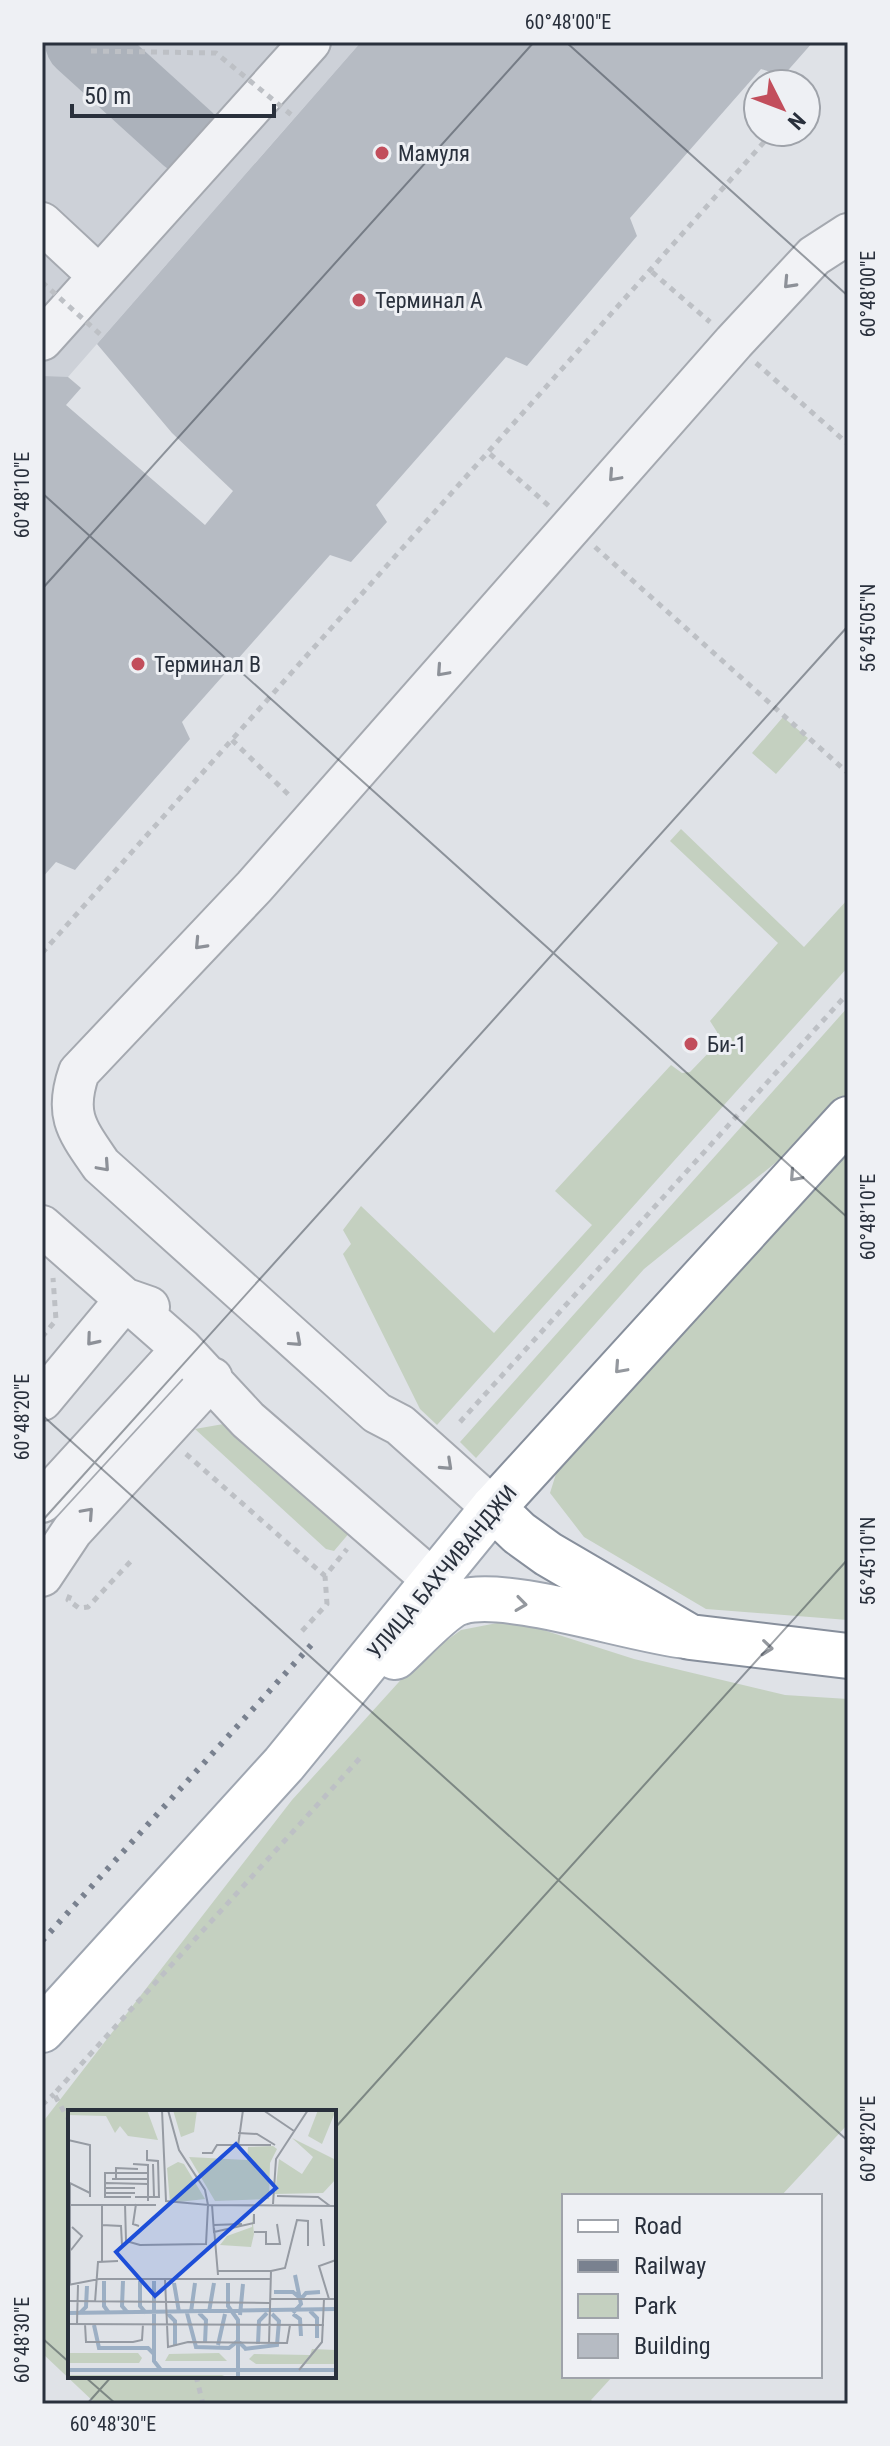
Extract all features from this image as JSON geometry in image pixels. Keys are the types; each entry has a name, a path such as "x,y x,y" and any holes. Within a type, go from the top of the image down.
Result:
{"main road":[{"name":"УЛИЦА БАХЧИВАНДЖИ","path":"42,2030 284,1764 445,1581 493,1508 848,1119"},
{"path":"493,1508 519,1533 548,1554 690,1637"},
{"path":"445,1581 478,1599 524,1604 690,1637 848,1656"}],"lane":[{"path":"42,340 310,42"},
{"path":"42,223 99,276"},
{"path":"493,1508 400,1425 377,1413 101,1165 77,1130 70,1098 79,1072 254,887 571,525 814,256 848,234"},
{"path":"42,1209 143,1306 248,1420 445,1581"},
{"path":"42,1226 265,1398 445,1581"},
{"path":"42,1400 143,1306"},
{"path":"42,1502 182,1349"},
{"path":"42,1576 72,1531 212,1378"}],"path":[{"path":"91,51 216,53 294,117"},
{"path":"42,953 490,454 759,148"},
{"path":"42,282 103,337"},
{"path":"490,454 848,773"},
{"path":"232,740 291,797"},
{"path":"460,1422 848,993"},
{"path":"42,1337 56,1320 53,1275"},
{"path":"180,1455 189,1453 325,1576"},
{"path":"302,1631 327,1604 325,1576 352,1543"},
{"path":"88,1607 131,1561"},
{"path":"42,2105 360,1758"},
{"path":"54,2094 68,2118"},
{"path":"196,2378 203,2404"}],"shaded area":[{"path":"42,42 361,42 68,377 42,377"}],"green space":[{"path":"783,717 808,738 776,774 752,753"},
{"path":"681,829 804,947 848,899 848,967 437,1425 420,1409 343,1254 351,1244 343,1230 361,1206 494,1333 592,1225 555,1191 671,1065 682,1073 690,1072 717,1044 717,1032 710,1021 778,943 670,841"},
{"path":"848,1007 848,1092 800,1143 644,1269 476,1458 460,1442"},
{"path":"848,1154 848,1620 706,1609 584,1537 550,1493 560,1461"},
{"path":"229,1423 356,1525 334,1551 326,1549 195,1429"},
{"path":"512,1620 634,1659 785,1695 848,1699 848,2124 783,2194 562,2194 562,2378 611,2378 591,2400 595,2404 96,2404 68,2378 336,2378 336,2110 68,2110 68,2378 42,2353 42,2123 292,1800 417,1662 461,1630"}],"building":[{"name":"Терминал А","path":"361,42 813,42 790,68 742,68 742,91 630,218 637,236 527,366 506,357 376,505 387,522 351,562 330,555 182,722 190,739 75,870 56,862 42,878 42,376 68,377 81,388 66,405 205,525 233,491 172,433 97,344"}],"taxiway":[{"path":"81,42 188,139"}],"railway":[{"path":"42,1941 313,1643"}],"place":[{"name":"Мамуля","path":"382,153"},
{"name":"Терминал А","path":"359,300"},
{"name":"Терминал B","path":"138,664"},
{"name":"Би-1","path":"691,1044"}]}
